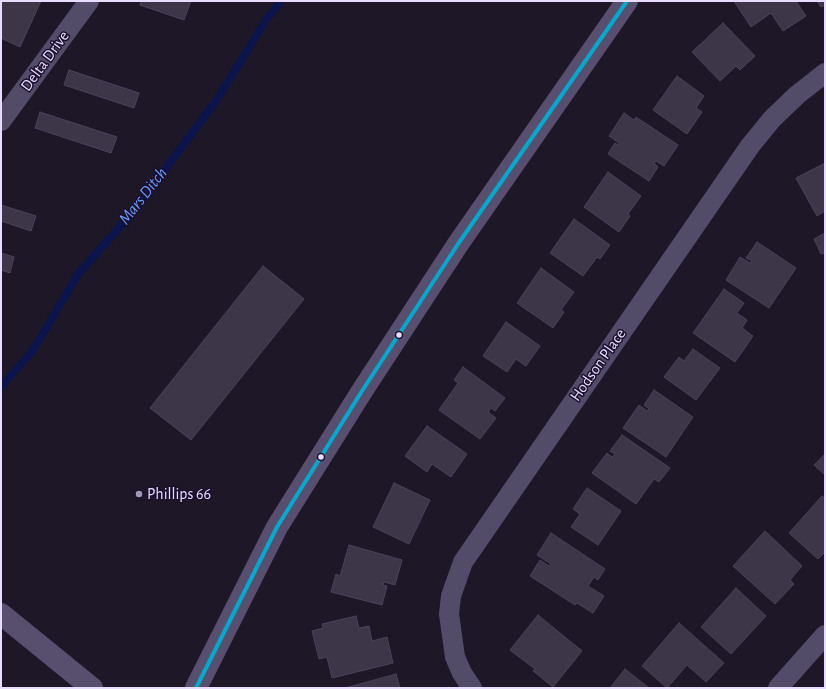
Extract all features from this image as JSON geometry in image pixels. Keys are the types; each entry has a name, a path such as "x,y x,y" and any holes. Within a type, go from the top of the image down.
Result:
{"street":[{"name":"Delta Drive","path":"1,121 89,1"},
{"path":"196,688 277,527 362,391 458,244 627,1"},
{"name":"Hodson Place","path":"472,688 462,673 455,657 449,614 451,596 464,562 750,146 772,119 797,95 825,73"},
{"path":"1,614 92,688"},
{"path":"778,688 825,635"}],"building":[{"path":"1,1 41,1 20,47 1,38"},
{"path":"141,1 191,1 184,20 140,5"},
{"path":"734,1 796,1 806,16 783,31 771,13 751,27"},
{"path":"817,1 825,1 825,5 821,7"},
{"path":"723,23 755,56 740,70 736,66 720,81 692,52"},
{"path":"69,70 139,93 134,108 64,85"},
{"path":"677,76 704,96 696,108 702,112 687,134 653,110"},
{"path":"40,112 117,137 111,153 35,128"},
{"path":"624,113 634,120 636,117 678,145 664,166 656,161 654,163 658,167 649,181 608,154 615,143 618,145 619,143 609,136"},
{"path":"825,163 825,211 817,216 796,178"},
{"path":"608,172 641,196 628,214 630,216 619,232 584,207"},
{"path":"1,205 36,216 31,231 1,221"},
{"path":"574,219 610,245 600,259 597,257 583,276 550,253"},
{"path":"825,233 825,253 821,254 814,239"},
{"path":"757,242 796,268 769,308 726,280 740,257 750,263 752,261 746,258"},
{"path":"1,253 14,257 10,273 1,270"},
{"path":"263,266 304,299 191,440 150,408"},
{"path":"541,268 574,292 561,310 564,312 553,328 517,303"},
{"path":"724,289 744,303 737,313 747,320 742,328 753,336 735,362 693,333"},
{"path":"506,322 540,346 526,366 516,359 507,372 483,356"},
{"path":"693,349 720,368 696,400 664,377 679,357 684,361"},
{"path":"463,367 505,398 495,411 491,408 488,412 496,418 480,439 439,410 458,383 454,380"},
{"path":"654,390 693,417 666,457 623,428 639,405 647,411 649,409 644,405"},
{"path":"427,426 467,454 451,477 432,464 427,472 405,456"},
{"path":"622,435 670,468 659,482 654,479 636,504 592,473 607,453 612,457 615,454 610,451"},
{"path":"825,454 825,475 814,465"},
{"path":"394,483 430,500 409,544 373,527"},
{"path":"587,488 621,511 598,545 571,527 580,514 573,509"},
{"path":"822,496 825,499 825,552 818,559 789,533"},
{"path":"765,531 802,566 790,580 794,584 775,604 733,566"},
{"path":"551,533 605,569 598,580 594,577 588,586 604,596 593,613 577,603 575,605 530,576 540,560 549,566 551,564 537,555"},
{"path":"349,545 402,560 395,585 384,582 383,585 387,586 382,605 331,592 336,574 340,576"},
{"path":"736,588 766,616 731,654 701,627"},
{"path":"538,615 582,651 553,687 533,671 535,669 510,650"},
{"path":"356,616 359,628 369,626 372,641 387,637 393,663 332,678 327,657 319,659 312,631 323,628 322,624"},
{"path":"679,623 724,663 706,682 687,665 667,688 642,666"},
{"path":"625,669 649,688 610,688"},
{"path":"396,674 400,688 345,688"}],"waterway":[{"name":"Mars Ditch","path":"1,387 33,350 79,273 133,212 216,101 266,20 281,1"}],"transit line":[{"path":"196,688 277,527 362,391 458,244 627,1"}],"place":[{"name":"Phillips 66","path":"139,494"}]}
